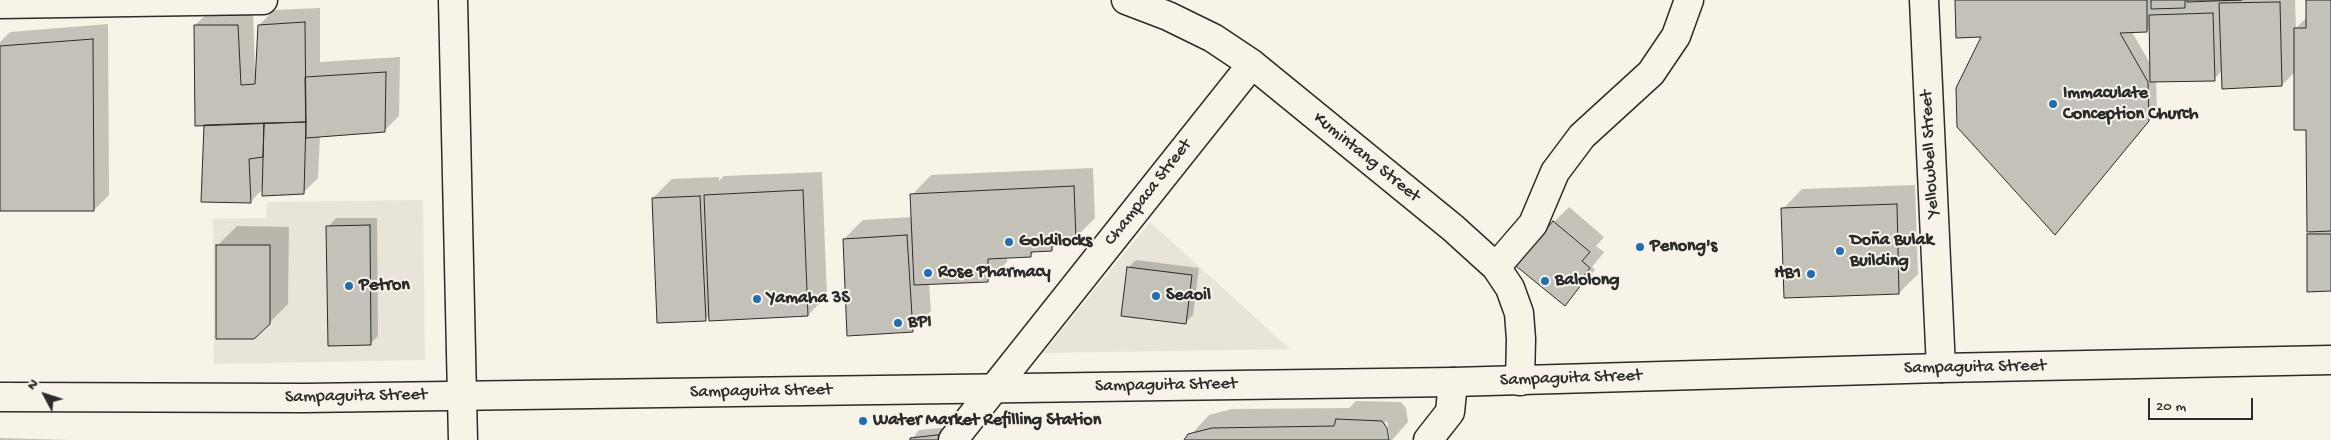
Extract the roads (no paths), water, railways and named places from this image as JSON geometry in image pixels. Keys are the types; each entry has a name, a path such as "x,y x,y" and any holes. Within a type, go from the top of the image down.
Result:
{"main road":[{"path":"0,4 263,0"},
{"path":"453,0 462,440"},
{"name":"Kumintang Street","path":"1126,0 1168,16 1213,38 1252,64 1453,228 1496,267 1510,288 1518,313 1521,339 1520,381"},
{"path":"1496,267 1533,224 1555,172 1582,136 1651,73 1676,36 1689,0"},
{"name":"Yellowbell Street","path":"1924,0 1941,368"},
{"name":"Champaca Street","path":"954,440 1252,64"},
{"name":"Sampaguita Street","path":"0,397 294,398 1520,381 1941,368 2331,360"},
{"path":"1448,440 1453,382"},
{"path":"1428,440 1450,412"}],"place":[{"name":"Immaculate Conception Church","path":"2053,104"},
{"name":"Goldilocks","path":"1009,242"},
{"name":"Penong's","path":"1640,247"},
{"name":"Doña Bulak Building","path":"1840,251"},
{"name":"Rose Pharmacy","path":"928,273"},
{"name":"HB1","path":"1811,274"},
{"name":"Balolong","path":"1545,281"},
{"name":"Petron","path":"349,286"},
{"name":"Seaoil","path":"1156,296"},
{"name":"Yamaha 3S","path":"757,299"},
{"name":"BPI","path":"898,323"},
{"name":"Water Market Refilling Station","path":"863,421"}]}
